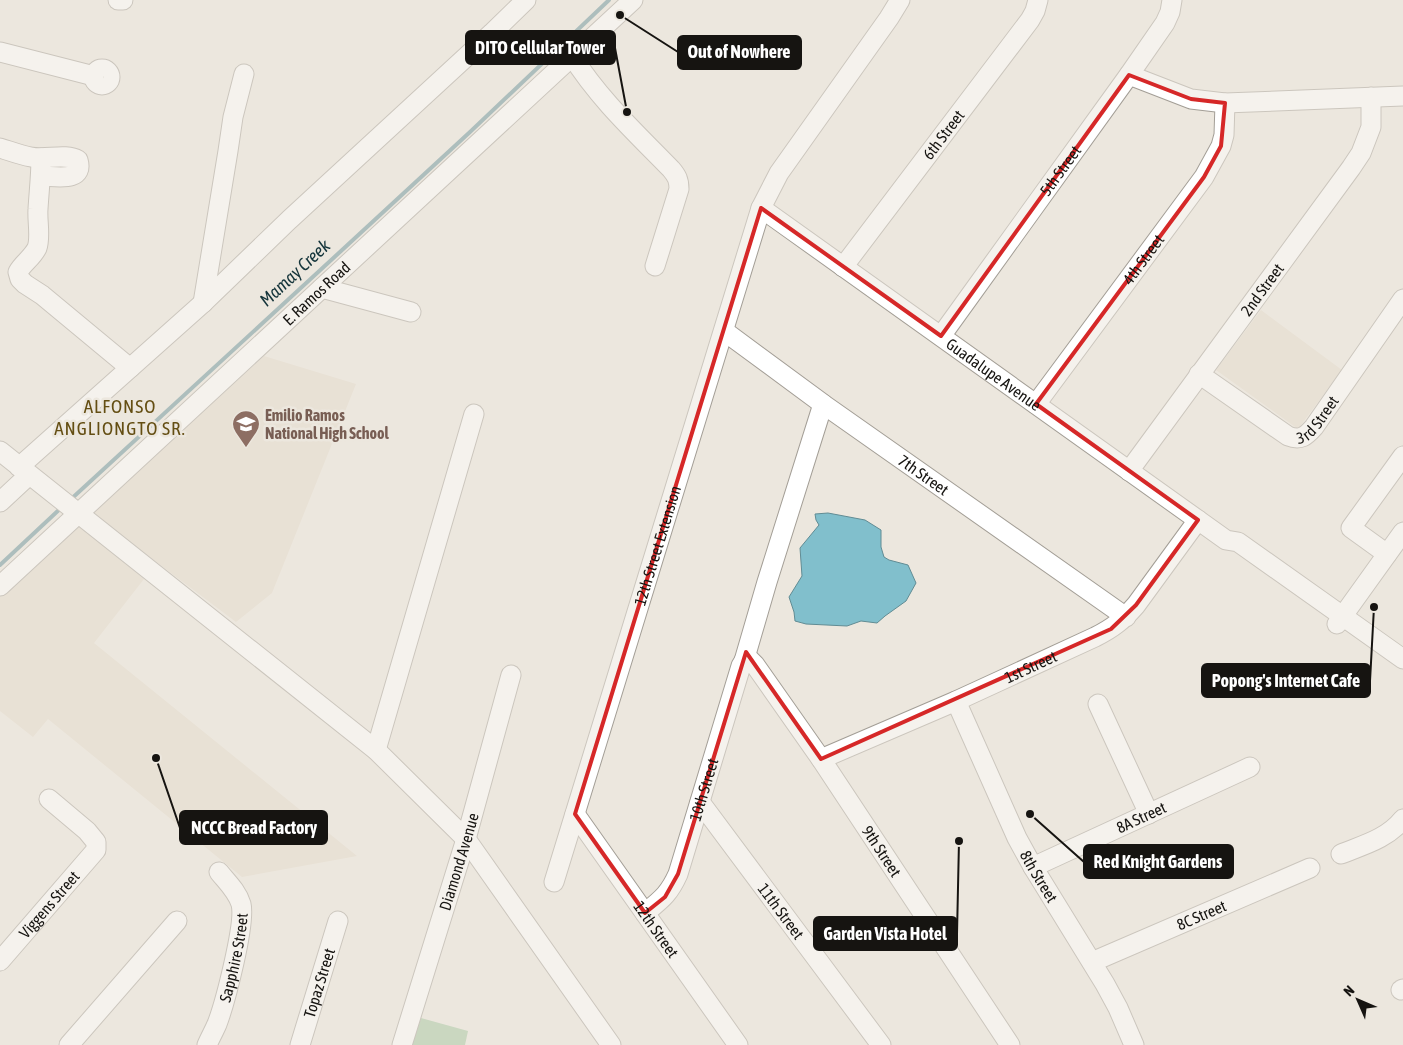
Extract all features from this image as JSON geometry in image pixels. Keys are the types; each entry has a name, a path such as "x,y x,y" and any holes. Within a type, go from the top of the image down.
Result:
{"street":[{"path":"118,0 123,0"},
{"path":"0,502 24,471 130,368 526,0"},
{"name":"E. Ramos Road","path":"0,586 70,506 322,288 633,0"},
{"path":"761,208 779,173 900,0"},
{"name":"6th Street","path":"843,266 1030,20 1038,0"},
{"name":"5th Street","path":"941,336 1165,23 1170,12 1172,0"},
{"path":"0,52 94,76"},
{"path":"572,56 604,100 671,169 680,181 655,266"},
{"path":"202,303 233,117 244,74"},
{"path":"1129,75 1191,99 1225,103 1403,96"},
{"name":"2nd Street","path":"1129,471 1361,153 1371,127 1371,98"},
{"name":"4th Street","path":"1036,404 1204,178 1221,146 1224,135 1225,103"},
{"path":"2,149 30,157 41,167 38,245 34,253 21,266 18,272 20,278 130,368"},
{"name":"Guadalupe Avenue","path":"761,208 1226,540 1232,550 1268,570 1339,620 1403,670"},
{"name":"12th Street Extension","path":"554,882 761,208"},
{"path":"322,288 411,312"},
{"name":"3rd Street","path":"1199,374 1288,436 1295,439 1302,438 1314,427 1403,299"},
{"name":"7th Street","path":"724,331 823,404 1126,617"},
{"name":"10th Street","path":"646,913 665,897 674,885 678,874 741,666 746,660 767,582 823,404"},
{"path":"376,750 474,414"},
{"path":"0,451 376,750 466,839 611,1045"},
{"path":"1387,554 1351,528 1403,456"},
{"name":"1st Street","path":"821,759 956,701 1111,629 1126,617 1136,605 1198,520"},
{"path":"1339,620 1403,532"},
{"name":"Guadalupe Avenue","path":"1339,620 1403,659"},
{"name":"9th Street","path":"746,660 755,665 821,759 1010,1045"},
{"name":"Diamond Avenue","path":"402,1045 466,839 511,675"},
{"name":"8th Street","path":"956,701 1017,838 1033,868 1092,962 1118,1008 1134,1045"},
{"path":"1098,704 1149,814"},
{"name":"8A Street","path":"1033,868 1250,767"},
{"name":"Viggens Street","path":"0,961 96,850 96,842 87,831 49,799"},
{"name":"11th Street","path":"700,802 881,1045"},
{"name":"12th Street","path":"575,814 738,1045"},
{"path":"1340,854 1381,838 1403,819"},
{"name":"8C Street","path":"1092,962 1310,868"},
{"name":"Sapphire Street","path":"206,1045 216,1026 225,1000 240,930 242,906 238,895 219,872"},
{"path":"68,1045 177,920"},
{"name":"Topaz Street","path":"300,1045 338,921"}],"highlighted area":[{"path":"1129,75 1191,99 1225,103 1221,146 1204,177 1036,404 1198,520 1136,605 1111,629 821,759 746,652 678,874 665,897 645,913 575,814 761,208 941,336"}],"shaded area":[{"path":"1261,310 1342,370 1298,429 1216,370"},
{"name":"Emilio Ramos National High School","path":"264,356 356,384 272,593 236,622 90,512"},
{"path":"77,523 144,579 94,643 357,856 242,877 48,719 33,737 0,711 0,596"}],"green space":[{"path":"421,1018 468,1031 465,1045 412,1045"}],"water":[{"path":"828,513 865,520 881,530 881,547 884,557 908,565 916,583 906,601 877,623 861,621 847,626 806,624 795,621 789,597 802,576 800,548 819,525 815,514"}],"waterway":[{"name":"Mamay Creek","path":"69,501 470,132 609,0"},
{"name":"Mamay Creek","path":"0,565 62,507"}],"place":[{"name":"Out of Nowhere","path":"620,15"},
{"name":"DITO Cellular Tower","path":"627,112"},
{"name":"Emilio Ramos National High School","path":"246,448"},
{"name":"Popong's Internet Cafe","path":"1374,607"},
{"name":"NCCC Bread Factory","path":"156,758"},
{"name":"Red Knight Gardens","path":"1030,814"},
{"name":"Garden Vista Hotel","path":"959,841"}],"district":[{"name":"ALFONSO ANGLIONGTO SR.","path":"120,417"}]}
